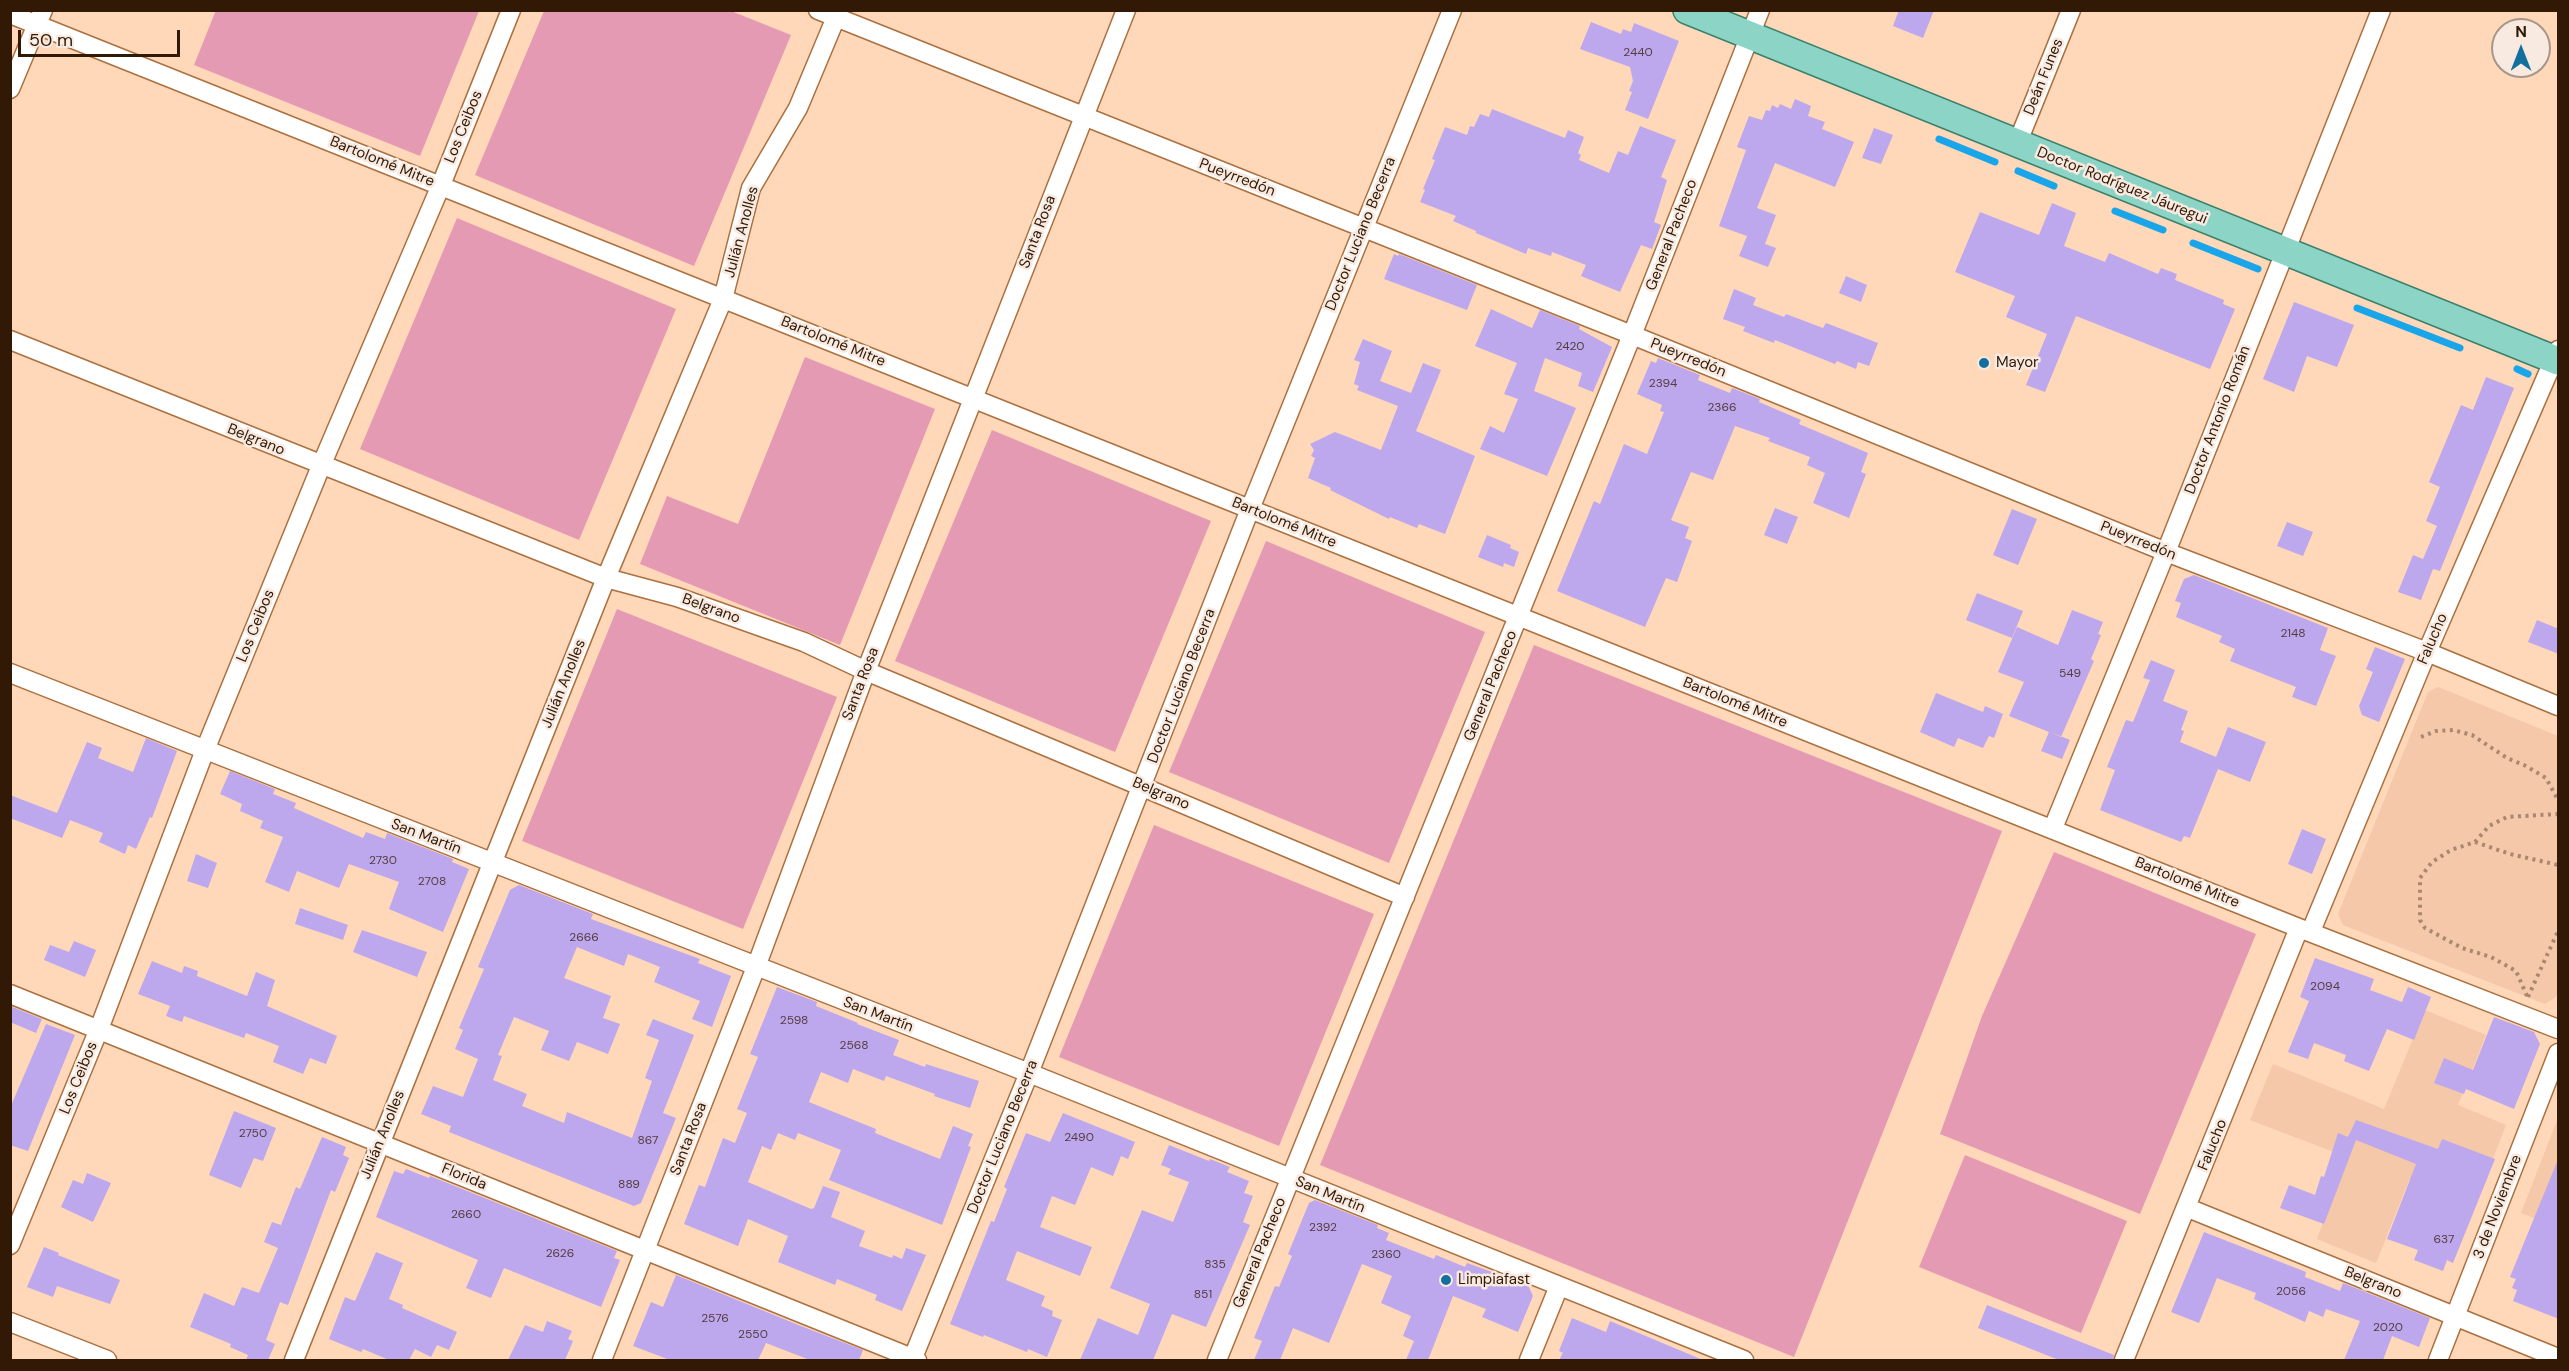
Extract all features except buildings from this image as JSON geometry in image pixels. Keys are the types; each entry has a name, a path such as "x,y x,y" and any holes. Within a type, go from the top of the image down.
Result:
{"main road":[{"name":"Doctor Rodríguez Jáuregui","path":"1687,10 2284,252 2557,356"}],"street":[{"name":"Los Ceibos","path":"10,1245 99,1029 205,750 321,466 441,185 511,10"},
{"name":"Pueyrredón","path":"818,10 837,14 1083,117 1632,335 2166,552 2427,652 2559,706"},
{"name":"Santa Rosa","path":"602,1360 756,967 866,671 1126,10"},
{"name":"Doctor Luciano Becerra","path":"914,1360 1143,787 1250,509 1452,10"},
{"name":"General Pacheco","path":"1217,1360 1519,617 1760,10"},
{"name":"Deán Funes","path":"2017,144 2071,10"},
{"name":"Doctor Antonio Román","path":"2053,828 2166,552 2381,10"},
{"name":"Bartolomé Mitre","path":"10,14 40,18 441,185 723,299 2305,930 2524,1006 2559,1029"},
{"name":"Julián Anolles","path":"294,1360 606,578 723,299 751,188 798,108 837,14"},
{"path":"10,89 40,18"},
{"name":"Belgrano","path":"10,340 606,578 698,604 804,642 866,671 1405,897"},
{"name":"Falucho","path":"2124,1360 2305,930 2557,356"},
{"name":"San Martín","path":"10,673 1029,1073 1744,1360"},
{"name":"Florida","path":"10,994 645,1249 914,1360"},
{"name":"3 de Noviembre","path":"2438,1360 2559,1053"},
{"name":"Belgrano","path":"2188,1208 2559,1358"},
{"path":"1529,1360 1559,1286"},
{"path":"10,1322 107,1360"}],"path":[{"path":"2421,737 2436,731 2453,730 2472,735 2507,758 2546,778 2559,800"},
{"path":"2524,1006 2516,971 2491,957 2462,948 2425,928 2420,920 2420,878 2432,862 2451,850 2475,842 2489,826 2507,817 2559,814"},
{"path":"2475,842 2510,854 2559,865"},
{"path":"2524,1006 2559,932"}],"shaded area":[{"path":"216,10 479,11 420,156 194,65"},
{"path":"544,11 731,11 791,35 694,266 475,175"},
{"path":"457,218 676,309 579,540 360,449"},
{"path":"805,357 935,409 840,645 640,564 667,496 738,524"},
{"path":"992,430 1211,521 1115,752 895,661"},
{"path":"1266,541 1485,632 1389,863 1169,772"},
{"path":"617,609 837,697 743,929 522,841"},
{"path":"1534,645 2002,831 1794,1357 1320,1165"},
{"path":"2438,687 2558,736 2558,992 2556,997 2545,1004 2343,925 2338,914 2428,692"},
{"path":"1154,825 1374,914 1279,1146 1059,1057"},
{"path":"2054,852 2256,934 2140,1214 1940,1134 1982,1016"},
{"path":"2425,1010 2486,1035 2458,1105 2506,1125 2475,1205 2409,1180 2376,1263 2317,1239 2347,1157 2250,1120 2273,1064 2384,1109"},
{"path":"2558,1118 2558,1227 2521,1213"},
{"path":"1965,1155 2127,1221 2081,1333 1919,1267"}],"waterway":[{"path":"1939,139 1995,162"},
{"path":"2018,171 2054,186"},
{"path":"2115,211 2163,230"},
{"path":"2193,243 2258,269"},
{"path":"2357,308 2460,348"},
{"path":"2517,369 2528,374"}],"place":[{"name":"Mayor","path":"1984,363"},
{"name":"Limpiafast","path":"1446,1280"}]}
